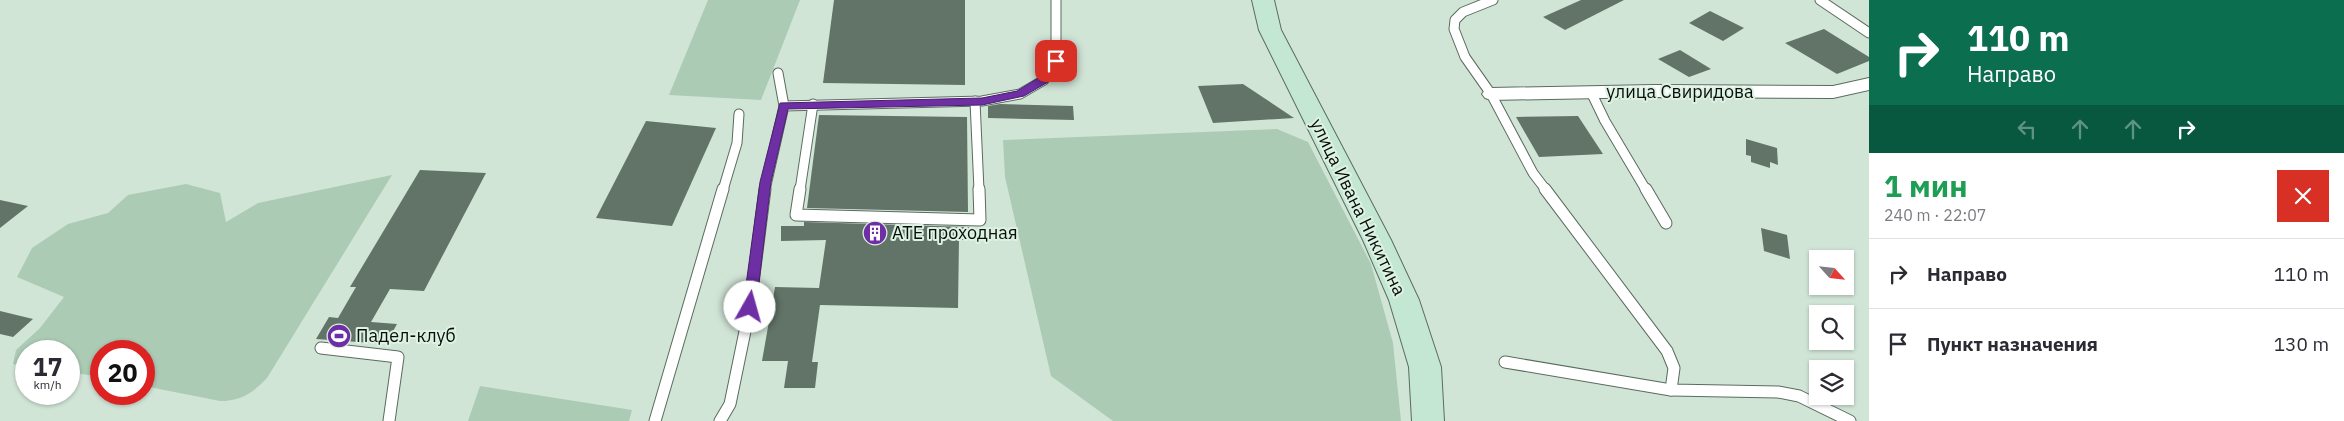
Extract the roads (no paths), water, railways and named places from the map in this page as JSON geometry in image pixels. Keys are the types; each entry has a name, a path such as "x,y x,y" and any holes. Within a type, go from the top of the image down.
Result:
{"main road":[{"name":"улица Ивана Никитина","path":"1263,0 1270,30 1377,240 1404,300 1425,367 1428,421"}],"street":[{"name":"улица Свиридова","path":"1491,94 1833,92 1869,84"}],"lane":[{"path":"784,106 975,101 1020,94 1044,80 1056,61 1056,0"},
{"path":"1493,0 1464,12 1455,20 1454,29 1465,57 1491,94 1533,173 1667,351 1674,368 1671,390"},
{"path":"1820,0 1869,33"},
{"path":"720,421 730,404 750,307 766,182 784,106 778,73"},
{"path":"1591,92 1605,121 1666,222"},
{"path":"813,104 796,215 980,220 975,101"},
{"path":"655,421 737,143 739,114"},
{"path":"321,348 398,357 389,421"},
{"path":"1505,362 1671,390 1778,392 1799,396 1850,421"}],"place":[{"name":"АТЕ проходная","path":"875,233"},
{"name":"Падел-клуб","path":"339,336"}]}
